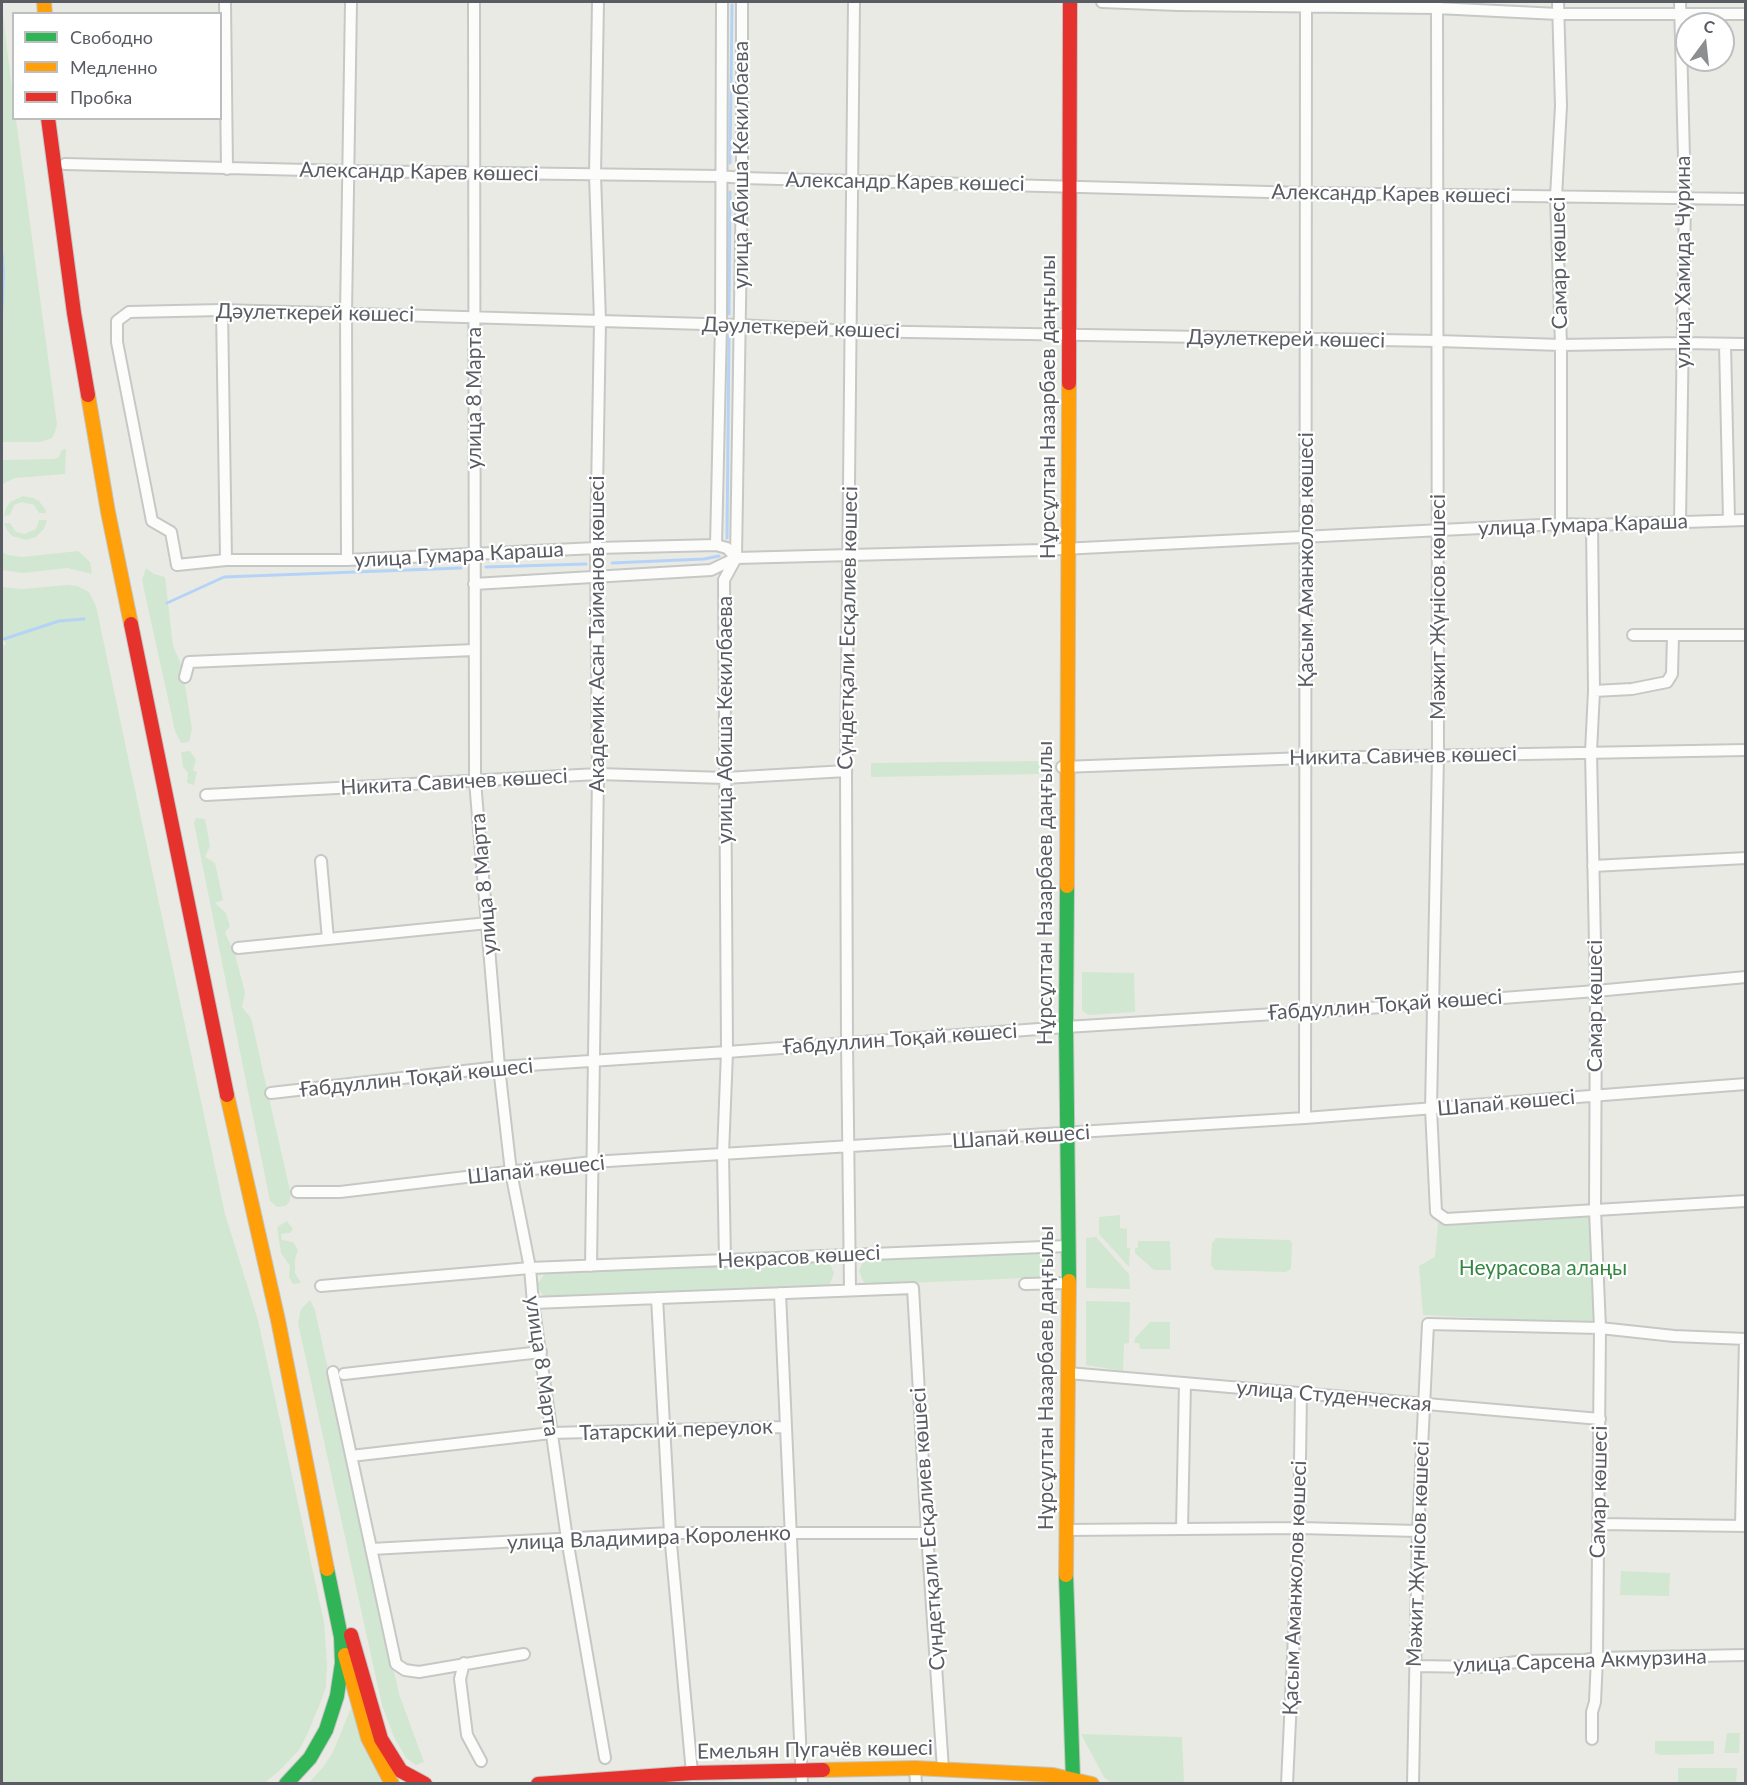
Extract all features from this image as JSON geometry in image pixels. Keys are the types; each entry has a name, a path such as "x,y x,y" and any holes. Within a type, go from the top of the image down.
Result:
{"main road":[{"name":"Нұрсұлтан Назарбаев даңғылы","path":"1070,2 1068,549 1063,767 1069,1283 1066,1588 1073,1781"},
{"path":"48,120 59,164"},
{"path":"60,120 59,164 74,313 108,512 226,1087 346,1636 350,1676 368,1738 392,1784"},
{"path":"286,1784 310,1758 326,1730 337,1696 346,1636"},
{"path":"346,1636 381,1739 401,1772 425,1784"},
{"path":"302,1784 317,1764 334,1733 345,1702 350,1676"},
{"name":"Емельян Пугачёв көшесі","path":"538,1784 692,1773 802,1777 915,1768 1053,1775 1092,1784"}],"street":[{"path":"225,2 227,169"},
{"path":"347,560 346,313 351,2"},
{"name":"улица 8 Марта","path":"474,2 475,782 499,1067 511,1172 530,1268 567,1539 605,1758"},
{"name":"Академик Асан Тайманов көшесі","path":"591,1266 598,774 596,548 600,321 595,175 598,2"},
{"name":"улица Абиша Кекилбаева","path":"716,545 721,325 722,2"},
{"name":"улица Абиша Кекилбаева","path":"725,1261 723,1154 726,1052 724,580 736,558 742,178 742,2"},
{"name":"Сүндетқали Есқалиев көшесі","path":"850,1290 846,771 854,2"},
{"path":"1102,2 1178,5 1437,5 1558,14 1675,15"},
{"name":"Самар көшесі","path":"1558,2 1561,106 1556,197 1561,345 1560,524"},
{"name":"Қасым Аманжолов көшесі","path":"1305,1118 1306,4"},
{"name":"Мәжит Жүнісов көшесі","path":"1437,5 1438,756 1431,1109 1436,1212 1446,1219 1595,1210"},
{"name":"улица Хамида Чурина","path":"1680,522 1685,197 1682,72"},
{"name":"Александр Карев көшесі","path":"59,164 227,169 720,176 1306,193 1746,199"},
{"path":"222,310 226,560"},
{"name":"Дәулеткерей көшесі","path":"177,565 171,532 152,521 117,342 117,321 129,312 222,310 346,313 739,325 851,331 1561,345 1746,344"},
{"path":"1725,344 1729,520"},
{"name":"улица Гумара Караша","path":"474,584 711,570 736,558 1068,549 1560,524 1746,520"},
{"name":"Самар көшесі","path":"1592,525 1594,691 1591,752 1596,991 1595,1210 1600,1328 1597,1658 1592,1739"},
{"path":"716,545 728,548 736,558"},
{"name":"улица Гумара Караша","path":"177,565 226,560 347,560 596,548 716,545"},
{"path":"1633,635 1746,635"},
{"path":"1594,691 1632,689 1667,682 1672,675 1673,635"},
{"path":"185,677 189,662 474,650"},
{"name":"Никита Савичев көшесі","path":"1063,767 1306,758 1746,750"},
{"name":"Никита Савичев көшесі","path":"206,795 598,774 725,778 846,771"},
{"path":"1593,866 1746,858"},
{"path":"321,861 328,939"},
{"path":"238,948 488,923"},
{"name":"Ғабдуллин Тоқай көшесі","path":"271,1094 499,1067 1355,1009 1746,977"},
{"name":"Шапай көшесі","path":"297,1192 340,1192 592,1162 849,1148 1305,1118 1746,1084"},
{"path":"1595,1210 1746,1200"},
{"name":"Некрасов көшесі","path":"321,1286 530,1268 819,1258 1068,1246"},
{"path":"1025,1284 1069,1283"},
{"name":"Сүндетқали Есқалиев көшесі","path":"913,1288 944,1769"},
{"name":"Некрасов көшесі","path":"533,1303 913,1288"},
{"path":"780,1293 802,1777"},
{"path":"657,1298 670,1533 692,1773"},
{"name":"Мәжит Жүнісов көшесі","path":"1413,1784 1418,1531 1428,1324 1600,1328"},
{"path":"1599,1524 1743,1526 1745,1339 1674,1336 1600,1328"},
{"path":"524,1654 419,1672 405,1670 396,1664 351,1456 339,1373 541,1352"},
{"name":"улица Студенческая","path":"1068,1373 1600,1419"},
{"path":"1182,1529 1185,1383"},
{"name":"Қасым Аманжолов көшесі","path":"1287,1784 1299,1528 1301,1393"},
{"name":"Татарский переулок","path":"351,1456 551,1433 786,1427"},
{"path":"1066,1530 1299,1528 1418,1531"},
{"name":"улица Владимира Короленко","path":"371,1549 670,1533 927,1533"},
{"name":"улица Сарсена Акмурзина","path":"1415,1666 1478,1667 1524,1661 1746,1655"},
{"path":"464,1663 460,1679 467,1735 481,1761"},
{"path":"915,1768 916,1784"}],"green space":[{"path":"2,6 12,90 12,120 16,120 57,424 52,438 40,442 2,442 2,337 5,272 2,231"},
{"path":"66,449 65,474 15,478 2,484 2,460 54,459"},
{"path":"23,496 39,501 46,513 39,513 34,505 22,502 14,505 10,515 4,516 10,502"},
{"path":"39,520 47,520 44,529 36,537 26,540 12,536 4,523 10,523 16,532 24,534 36,529"},
{"path":"78,551 90,562 92,574 67,568 23,573 2,570 2,552 22,557"},
{"path":"146,568 154,574 165,577 173,646 182,666 192,729 189,742 181,743 175,731 142,580"},
{"path":"77,586 89,592 96,606 225,1214 258,1320 324,1622 326,1687 299,1750 265,1783 2,1783 2,647 6,644 2,634 2,587 22,589"},
{"path":"190,751 196,760 193,770 197,772 194,785 187,783 188,773 183,767 181,752"},
{"path":"1040,761 1041,774 871,777 871,763"},
{"path":"196,818 205,819 210,846 205,857 215,863 223,900 215,903 226,913 230,926 225,933 235,954 245,993 242,1007 251,1018 290,1191 290,1201 286,1206 277,1207 270,1201 194,823"},
{"path":"1082,972 1134,973 1135,1012 1088,1015 1082,1010"},
{"name":"Неурасова алаңы","path":"1593,1214 1598,1324 1423,1315 1419,1266 1435,1257 1438,1223"},
{"path":"1120,1215 1120,1228 1127,1229 1127,1248 1130,1248 1129,1267 1099,1234 1099,1217"},
{"path":"287,1221 293,1229 290,1233 281,1234 282,1240 293,1242 298,1250 295,1259 295,1273 301,1283 293,1284 289,1277 290,1266 281,1253 277,1227"},
{"path":"1096,1237 1129,1274 1130,1289 1086,1288 1086,1238"},
{"path":"1216,1238 1290,1240 1292,1244 1291,1269 1286,1272 1215,1270 1211,1265 1212,1243"},
{"path":"1138,1241 1170,1241 1171,1270 1154,1270 1135,1253"},
{"path":"1046,1251 1046,1277 865,1285 859,1271 864,1259"},
{"path":"819,1260 829,1262 834,1273 830,1284 820,1287 546,1299 536,1286 546,1272"},
{"path":"310,1300 315,1310 399,1694 424,1762 416,1765 406,1758 394,1737 382,1705 298,1323 301,1309"},
{"path":"1086,1301 1130,1302 1129,1343 1124,1344 1123,1371 1086,1365"},
{"path":"1150,1322 1170,1322 1170,1349 1140,1349 1139,1343 1134,1343 1135,1338"},
{"path":"1621,1571 1670,1573 1669,1596 1620,1595"},
{"path":"351,1708 383,1783 308,1784 333,1752"},
{"path":"1727,1733 1740,1733 1739,1753 1724,1753"},
{"path":"1081,1734 1182,1737 1184,1783 1115,1784 1110,1782 1104,1777"},
{"path":"1655,1741 1714,1741 1714,1754 1661,1755 1655,1753"},
{"path":"1678,1768 1737,1768 1736,1783 1678,1783"}],"water":[{"path":"2,231 5,272 2,337"}],"waterway":[{"path":"730,163 732,5"},
{"path":"729,314 730,192"},
{"path":"727,538 729,336"},
{"path":"612,563 704,559 719,556"},
{"path":"486,567 586,564"},
{"path":"167,603 224,577 461,568"},
{"path":"4,639 59,621 84,619"}],"traffic: fast":[{"path":"1067,886 1069,1281"},
{"path":"286,1784 310,1758 326,1730 337,1696 342,1663 341,1637 327,1569"},
{"path":"1066,1575 1073,1779"}],"traffic: slow":[{"path":"44,2 45,12"},
{"path":"1067,886 1069,383"},
{"path":"88,395 108,512 131,624"},
{"path":"227,1095 278,1320 327,1569"},
{"path":"1066,1575 1069,1281"},
{"path":"345,1655 368,1738 392,1784"},
{"path":"823,1770 915,1768 1053,1775 1092,1784"}],"traffic: jam":[{"path":"1069,383 1070,2"},
{"path":"48,120 74,313 88,395"},
{"path":"131,624 227,1095"},
{"path":"351,1635 381,1739 401,1771 425,1784"},
{"path":"538,1784 692,1773 823,1770"}]}
